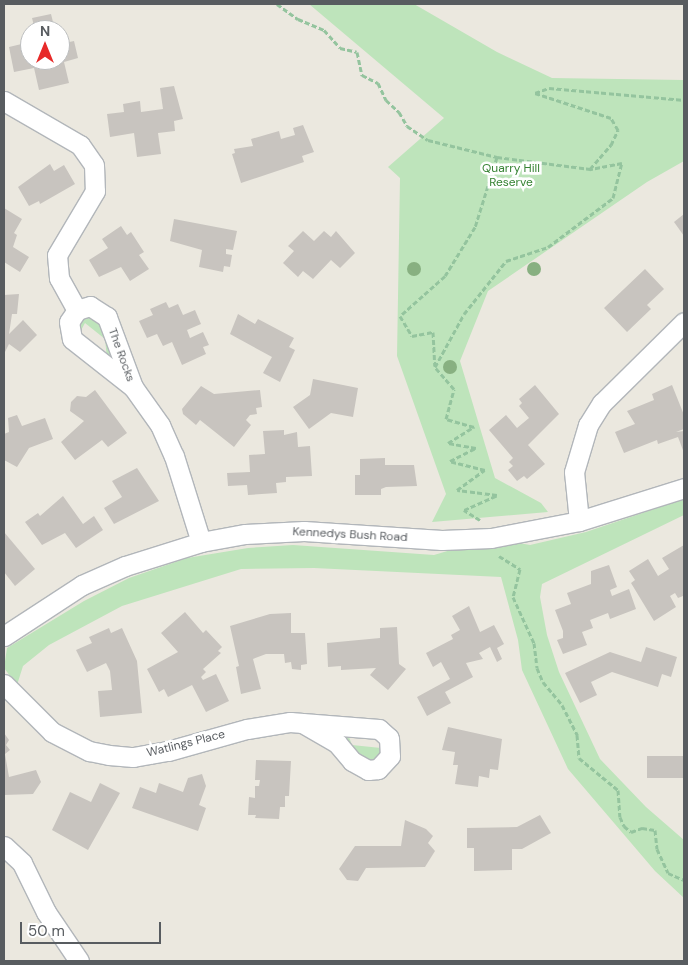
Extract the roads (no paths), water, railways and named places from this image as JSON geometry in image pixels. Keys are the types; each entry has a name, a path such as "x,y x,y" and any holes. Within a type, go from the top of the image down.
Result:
{"street":[{"path":"4,101 80,145 94,165 95,191 57,255 58,278 77,310"},
{"name":"The Rocks","path":"133,387 72,339 69,322 77,310 90,306 107,317 133,387 168,440 201,542"},
{"path":"579,522 574,472 588,424 602,403 684,322"},
{"name":"Kennedys Bush Road","path":"4,636 82,585 132,563 201,542 245,534 304,530 442,540 491,538 579,522 684,488"},
{"name":"Watlings Place","path":"4,684 52,732 89,751 110,755 151,754 254,727 303,723"},
{"path":"4,846 22,862 46,912 79,961"}],"park label":[{"name":"Quarry Hill Reserve","path":"511,176"}]}
